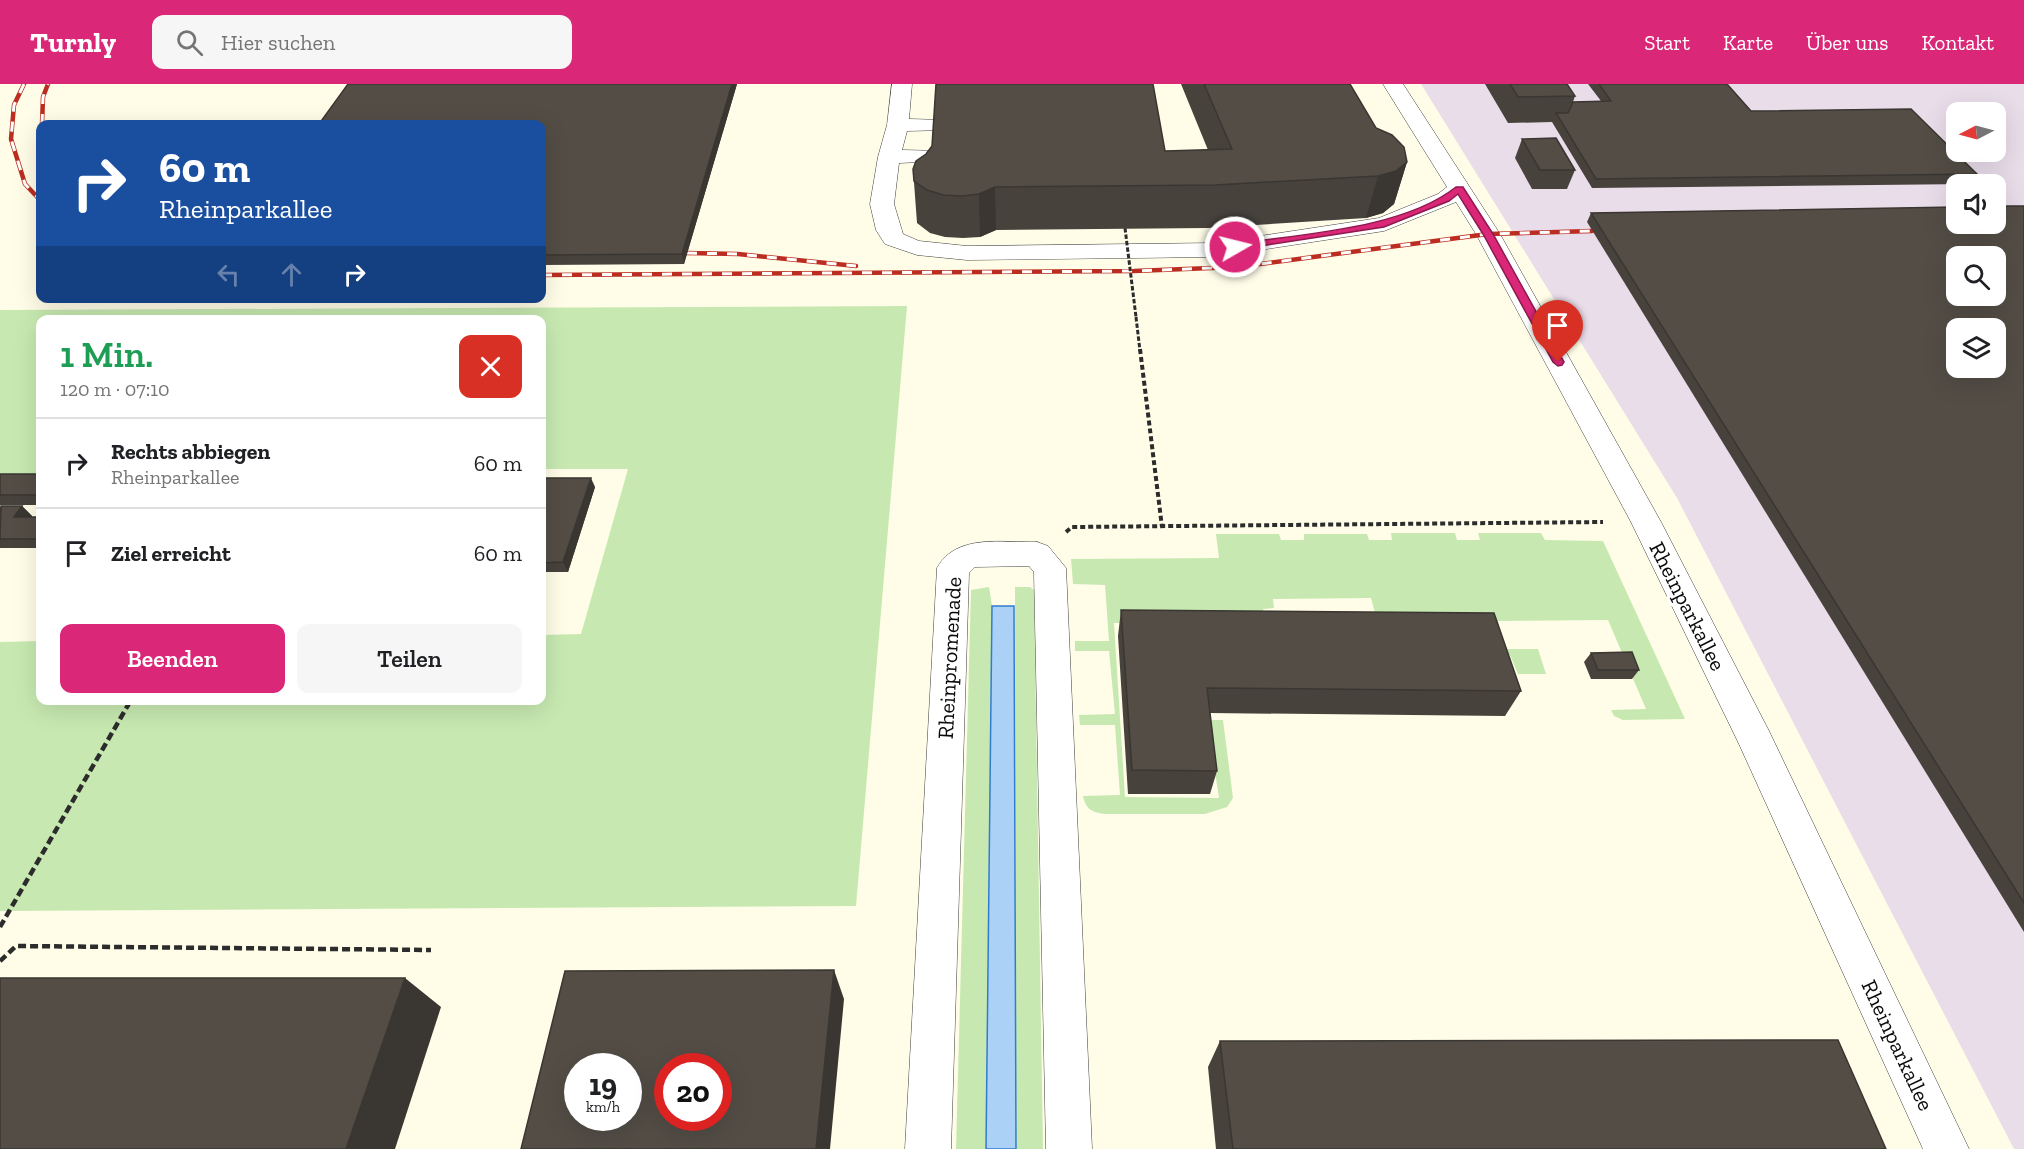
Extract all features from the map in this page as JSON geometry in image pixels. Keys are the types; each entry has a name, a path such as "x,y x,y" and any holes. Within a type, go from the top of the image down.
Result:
{"street":[{"path":"902,84 898,125 889,157 882,204 888,230 894,239 903,244 967,253 1211,239 1384,224 1446,199 1459,189"},
{"name":"Rheinparkallee","path":"1392,84 1407,125 1459,189 1488,234 1646,522 1756,742 1946,1149"},
{"path":"898,125 938,124"},
{"path":"889,157 936,156"},
{"path":"1037,554 1050,568 1069,1149"},
{"name":"Rheinpromenade","path":"928,1149 953,568 968,555 1037,554"}],"path":[{"path":"1125,228 1162,526"},
{"path":"1037,554 1072,527 1646,522"},
{"path":"0,927 128,705"},
{"path":"0,961 16,946 430,950"}],"shaded area":[{"path":"1421,84 2024,84 2024,1149 2014,1149 1677,498"}],"green space":[{"path":"907,306 856,906 0,911 0,642 36,641 36,705 546,705 546,635 581,634 628,469 546,469 546,315 36,315 36,475 0,475 0,310"},
{"path":"1391,533 1455,533 1457,540 1480,540 1478,533 1541,533 1545,540 1603,541 1685,719 1623,720 1614,716 1611,710 1646,709 1608,620 1493,621 1504,649 1538,649 1546,674 1518,674 1510,655 1490,655 1380,632 1371,598 1273,599 1274,608 1263,609 1266,624 1114,623 1125,797 1219,798 1207,720 1223,720 1233,798 1227,807 1205,814 1104,814 1088,807 1083,796 1120,795 1115,725 1080,725 1079,715 1115,714 1109,651 1075,651 1075,641 1109,641 1105,585 1073,584 1071,559 1219,558 1216,534 1279,534 1281,540 1304,540 1304,534 1367,534 1369,540 1392,540"},
{"path":"989,587 992,606 986,1149 956,1149 971,590"},
{"path":"1015,587 1030,587 1034,590 1043,1149 1016,1149"}],"water":[{"path":"992,606 1014,606 1016,1149 986,1149"}],"building":[{"path":"348,84 732,84 682,254 546,255 546,120 322,120"},
{"path":"936,84 1153,84 1165,151 1232,149 1204,84 1350,84 1376,128 1392,135 1404,147 1407,162 1396,171 1378,176 1215,185 995,187 979,194 943,195 927,190 914,181 913,169 916,161 932,146"},
{"path":"1510,84 1567,84 1575,96 1518,97"},
{"path":"1599,84 1727,84 1751,111 1911,109 1946,143 1946,162 1965,162 1977,174 1596,179 1556,113 1568,113 1573,102 1611,101"},
{"path":"1556,138 1575,170 1540,170 1522,139"},
{"path":"2006,206 2024,206 2024,903 1591,213 1946,207 1946,234 2006,234"},
{"path":"0,474 36,474 36,495 0,495"},
{"path":"546,478 591,478 563,562 546,563"},
{"path":"1,506 22,506 14,517 36,517 36,539 0,539"},
{"path":"1121,610 1494,613 1521,691 1207,688 1217,771 1132,770"},
{"path":"1632,652 1639,670 1598,670 1591,653"},
{"path":"834,970 816,1149 521,1149 565,971"},
{"path":"0,978 405,978 346,1149 0,1149"},
{"path":"1838,1040 1886,1149 1233,1149 1220,1041"}],"railway":[{"path":"24,84 14,105 11,139 25,184 36,196"},
{"path":"42,120 43,97 48,84"},
{"path":"546,275 1134,271 1237,267 1488,234 1592,231"},
{"path":"687,253 738,254 856,266"}],"route":[{"path":"1235,247 1384,224 1446,199 1459,189 1488,234 1558,362"}]}
